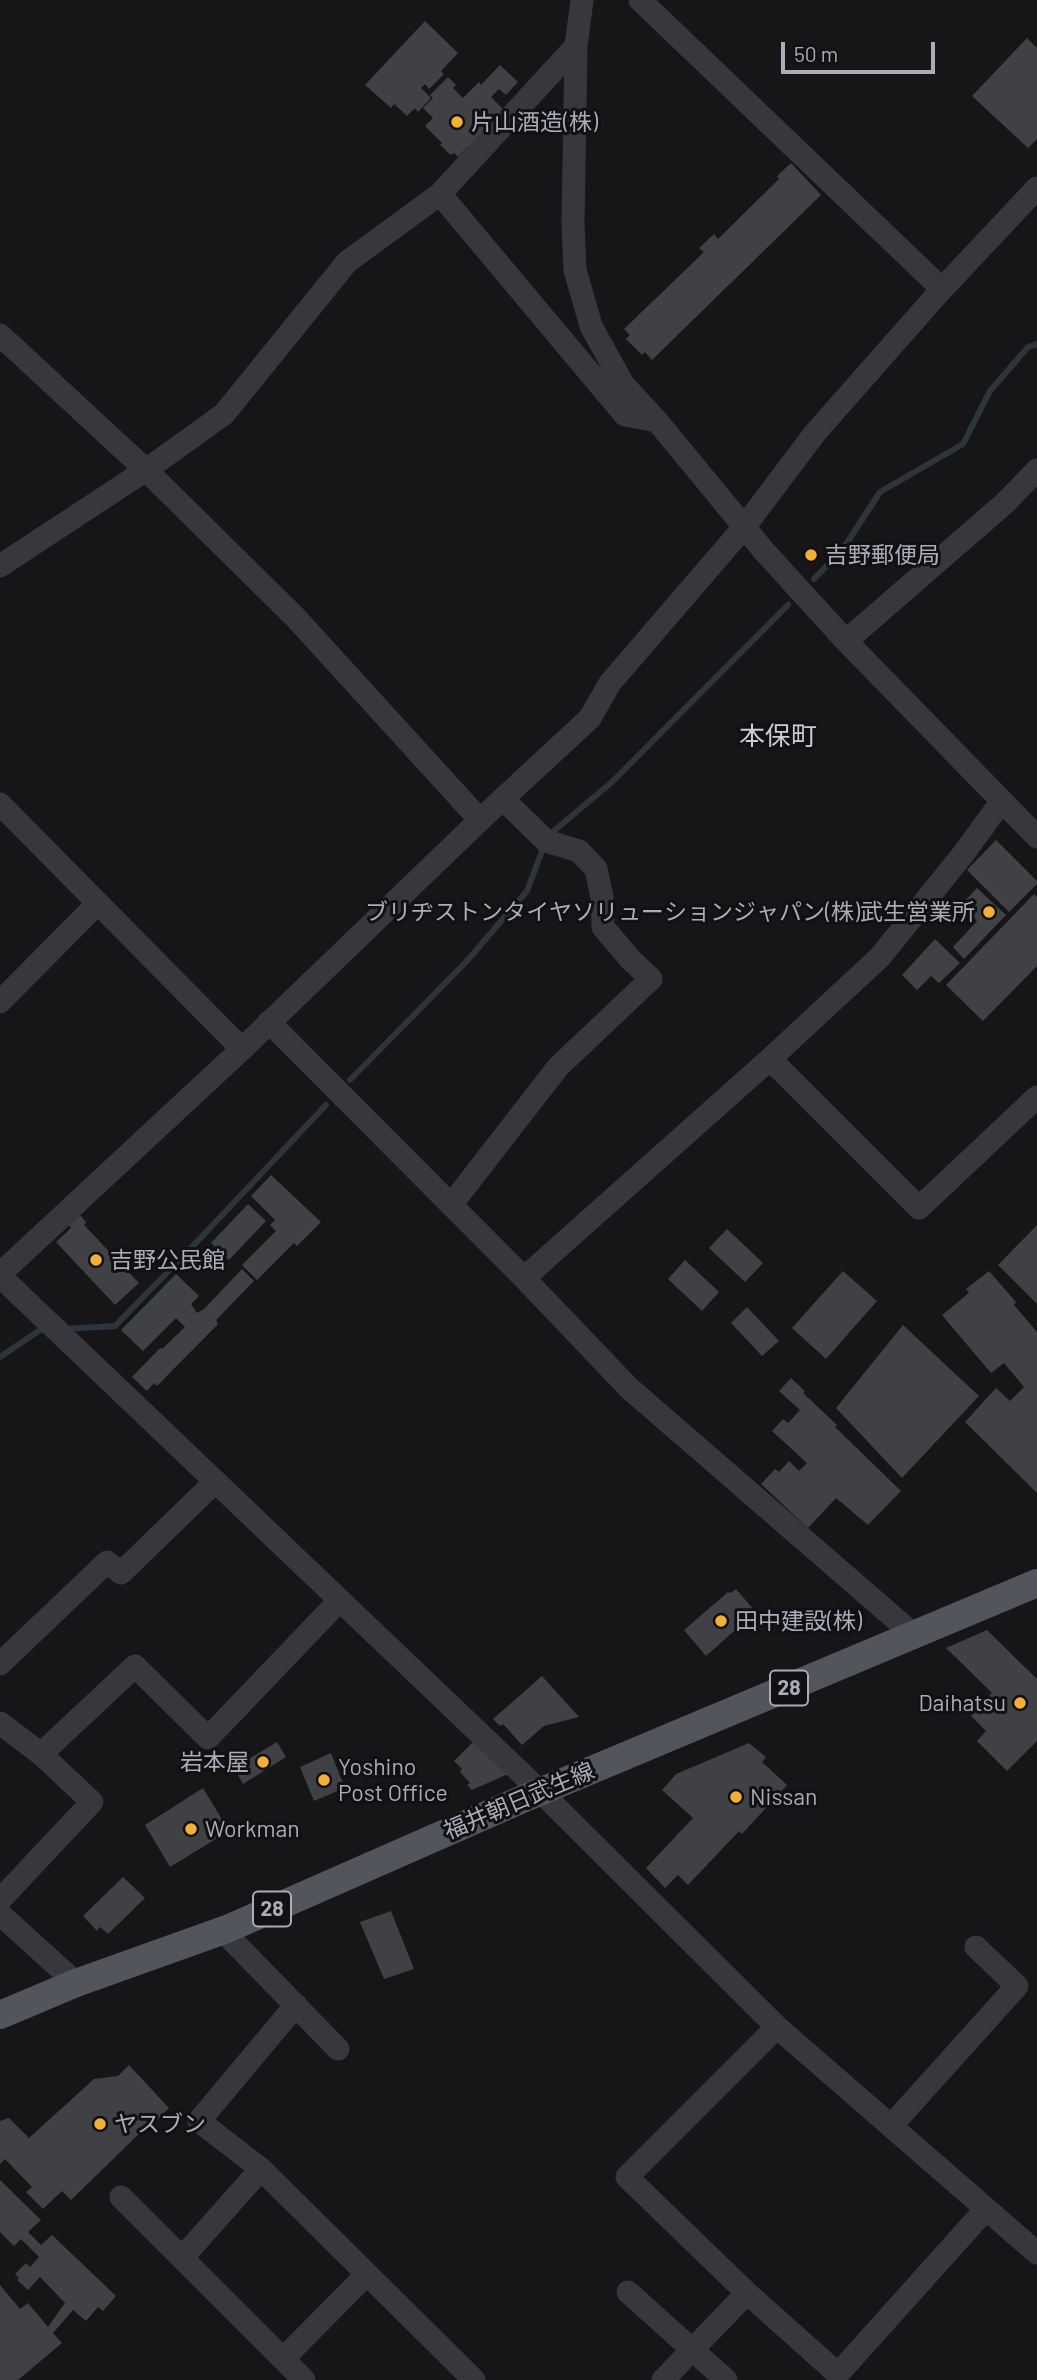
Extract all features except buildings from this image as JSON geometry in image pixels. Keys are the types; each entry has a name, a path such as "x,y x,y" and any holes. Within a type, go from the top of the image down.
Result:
{"main road":[{"name":"福井朝日武生線","path":"0,2015 76,1983 223,1930 540,1791 1037,1583"}],"street":[{"path":"582,0 576,46 573,222 575,270 591,326 623,384 657,421 764,551 846,641 1037,837"},
{"path":"640,0 943,289"},
{"path":"0,566 146,470 224,414 347,262 440,194 576,46"},
{"path":"1037,188 815,433 745,526 610,682 590,718 0,1275 540,1791 776,2027 1037,2253"},
{"path":"440,194 625,415 657,421"},
{"path":"0,335 146,470 295,617 480,820"},
{"path":"846,641 1005,503 1037,470"},
{"path":"451,1205 558,1067 651,979 603,927 602,897 596,869 579,851 546,841 503,799"},
{"path":"524,1278 880,957 964,853 1001,802"},
{"path":"0,804 242,1049"},
{"path":"0,1002 98,903"},
{"path":"268,1021 524,1278 629,1388 914,1635"},
{"path":"770,1059 919,1208 1037,1097"},
{"path":"0,1664 107,1562 121,1573 215,1482"},
{"path":"41,1754 135,1666 208,1738 339,1601"},
{"path":"0,1723 41,1754 92,1802 0,1900"},
{"path":"0,1914 76,1983"},
{"path":"223,1930 338,2049"},
{"path":"891,2126 1017,1986 976,1947"},
{"path":"296,2005 199,2120 261,2169 474,2380"},
{"path":"776,2027 627,2177 747,2293 838,2374 986,2209"},
{"path":"182,2258 261,2169"},
{"path":"121,2197 304,2380"},
{"path":"283,2359 367,2274"},
{"path":"628,2292 726,2380"},
{"path":"663,2380 747,2293"}],"waterway":[{"path":"814,579 843,549 880,492 963,444 990,391 1028,347 1037,344"},
{"path":"550,834 612,782 788,605"},
{"path":"350,1080 466,962 527,891 542,851"},
{"path":"63,1329 115,1326 326,1105"},
{"path":"0,1357 45,1329"}],"place":[{"name":"片山酒造(株)","path":"457,122"},
{"name":"吉野郵便局","path":"811,555"},
{"name":"ブリヂストンタイヤソリューションジャパン(株)武生営業所","path":"989,912"},
{"name":"吉野公民館","path":"96,1260"},
{"name":"田中建設(株)","path":"721,1621"},
{"name":"Daihatsu","path":"1020,1703"},
{"name":"岩本屋","path":"263,1762"},
{"name":"Yoshino Post Office","path":"324,1780"},
{"name":"Nissan","path":"736,1797"},
{"name":"Workman","path":"191,1829"},
{"name":"ヤスブン","path":"100,2124"}],"district":[{"name":"本保町","path":"778,736"}]}
